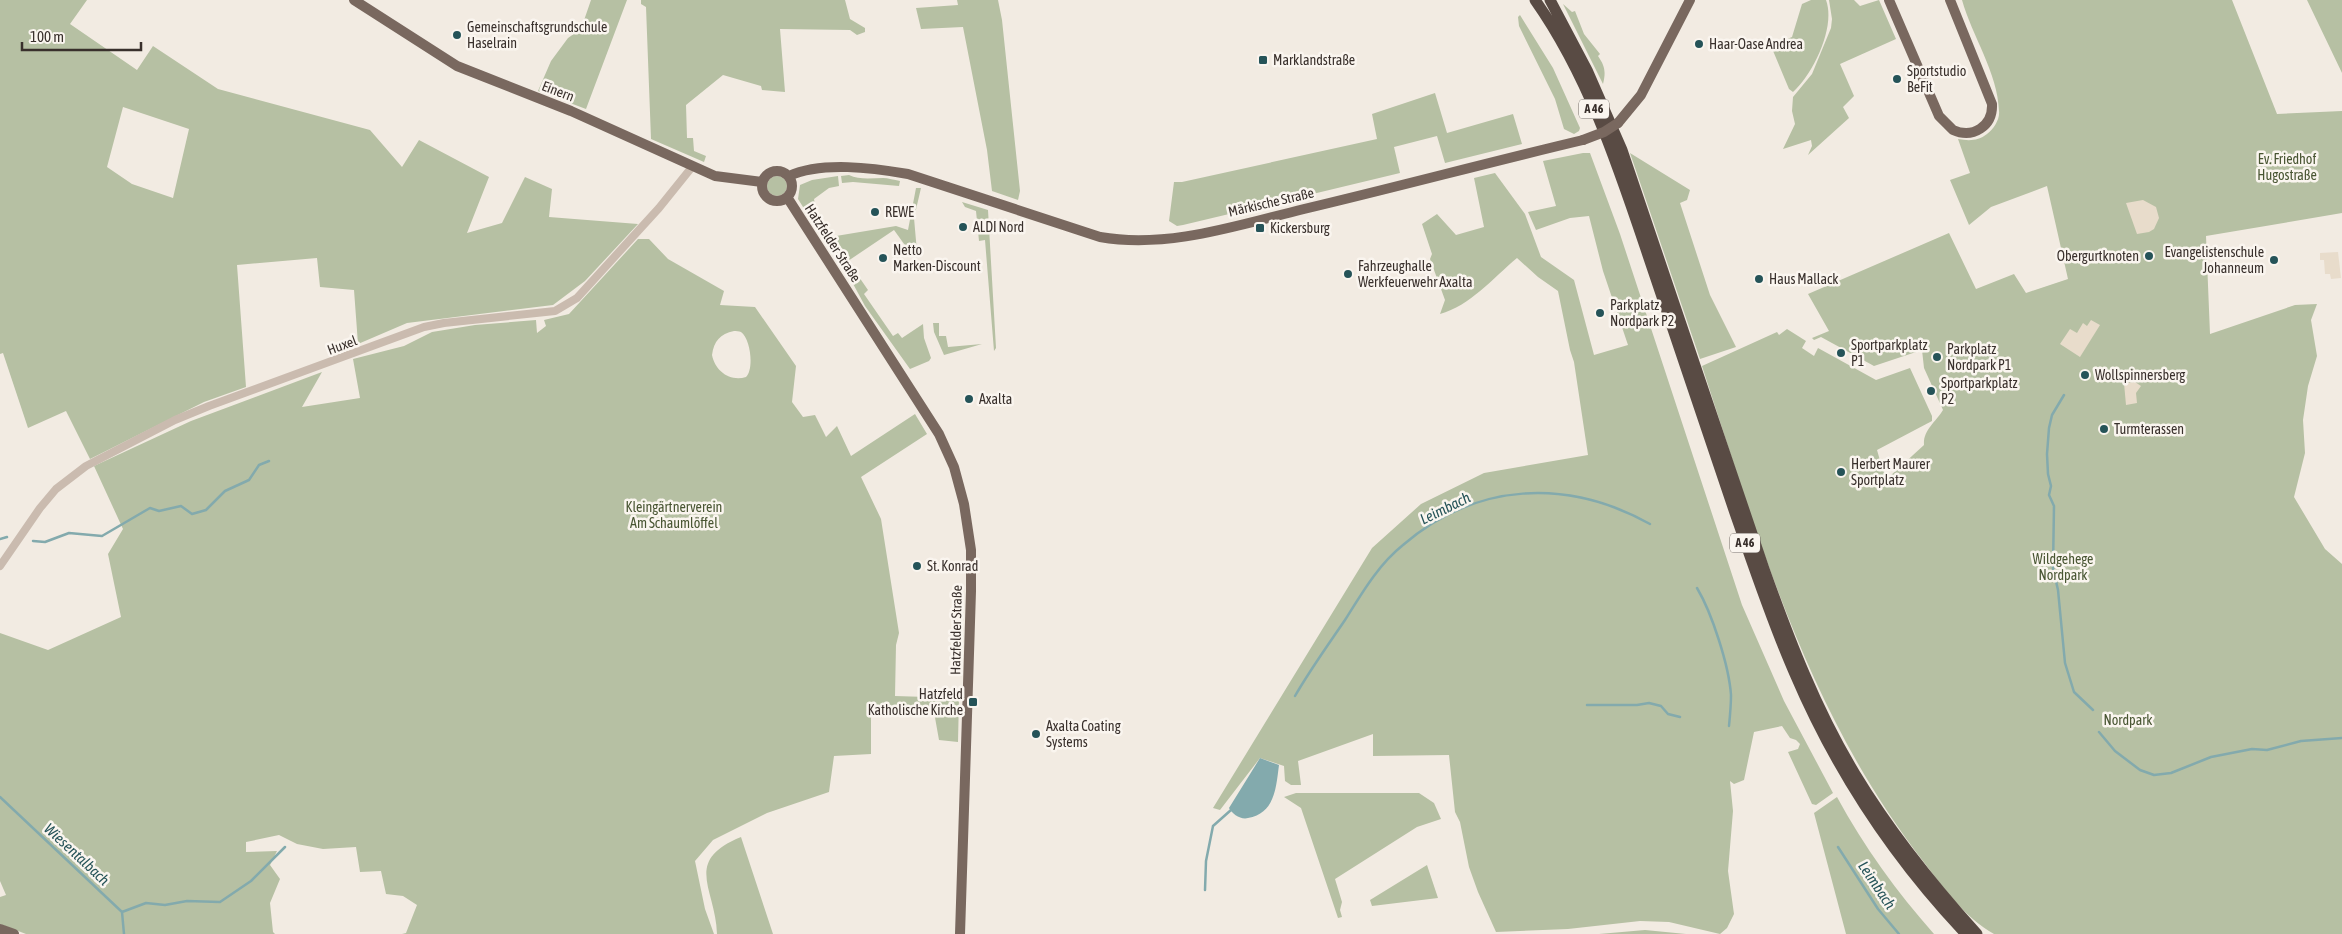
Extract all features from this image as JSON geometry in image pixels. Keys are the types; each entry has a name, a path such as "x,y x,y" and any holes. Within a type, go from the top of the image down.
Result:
{"highway":[{"name":"A 46","path":"1535,0 1569,56 1607,140 1772,618 1795,675 1851,775 1906,865 1966,934"},
{"name":"A 46","path":"1544,0 1560,30 1574,48 1587,70 1624,158 1782,619 1811,690 1851,775"},
{"path":"1550,0 1574,48"},
{"name":"A 46","path":"1859,788 1918,866 1977,934"}],"main road":[{"name":"Einern","path":"354,0 457,66 571,111 715,176 762,182"},
{"name":"Märkische Straße","path":"788,176 840,168 900,172 1100,237 1130,242 1184,236 1285,214 1583,140 1604,132 1618,123 1641,95 1690,0"},
{"path":"1889,0 1939,116 1953,130 1972,133 1986,125 1992,111 1992,104 1950,0"},
{"path":"774,171 783,172 788,176 792,187 786,197 780,200 769,198 764,193 762,182 768,174 774,171"},
{"name":"Hatzfelder Straße","path":"786,197 929,414 954,467 964,504 971,550 971,591 960,934"},
{"path":"0,929 14,934"}],"street":[{"name":"Huxel","path":"0,566 40,508 56,489 86,466 175,420 424,327 444,323 539,314 555,311 567,306 583,292 659,208 692,167"}],"green space":[{"path":"0,0 87,0 70,24 137,70 153,46 218,89 370,130 402,167 419,140 489,177 467,233 502,223 525,177 552,189 549,217 638,224 585,281 553,305 407,323 358,344 354,290 320,287 317,258 237,265 246,387 204,402 90,459 66,411 28,428 3,353 0,354","holes":["123,107 189,129 173,198 132,184 107,167"]},
{"path":"591,0 627,0 586,109 538,91 551,61 568,38 581,29"},
{"path":"641,0 845,0 850,19 865,28 865,32 857,35 850,30 780,29 785,92 762,90 761,86 723,75 686,105 687,138 693,138 694,151 706,156 704,162 651,139 646,7 641,4"},
{"path":"957,0 998,0 1002,20 1020,191 1018,200 992,191 987,150 963,27 921,29 916,8 958,5"},
{"path":"1811,0 1826,0 1828,23 1821,49 1815,62 1801,84 1793,92 1789,89 1771,46 1792,37 1802,4"},
{"path":"1829,0 1854,0 1860,6 1879,0 1896,39 1840,64 1854,96 1843,107 1849,118 1808,155 1812,146 1811,140 1783,149 1795,124 1792,111 1793,97 1812,74 1831,28 1832,19"},
{"name":"Nordpark","path":"1962,0 2232,0 2277,114 2342,111 2342,213 2206,236 2210,334 2295,305 2317,304 2311,320 2317,356 2308,386 2303,420 2305,453 2294,497 2325,549 2342,564 2342,934 1994,934 1973,920 1955,901 1923,861 1883,804 1848,746 1791,624 1744,496 1702,366 1777,332 1779,335 1787,329 1806,341 1802,348 1814,356 1818,348 1876,380 1910,368 1932,416 1932,421 1877,450 1881,464 1879,466 1889,477 1924,445 1927,431 1943,410 1924,368 1922,350 1874,366 1821,337 1814,340 1812,338 1829,331 1808,294 1949,233 1976,289 2014,274 2026,293 2068,279 2047,186 1991,207 1969,225 1950,180 1970,173 1958,139 1973,140 1984,136 1994,127 1999,114 1998,97 1994,83"},
{"path":"2307,0 2342,0 2342,73"},
{"path":"1563,4 1572,12 1575,11 1584,34 1600,54 1598,56 1605,73 1603,84"},
{"path":"1520,15 1553,68 1580,128 1574,134 1564,129 1555,99 1519,26 1518,17"},
{"path":"1435,93 1447,133 1513,114 1522,144 1445,163 1437,136 1394,147 1400,173 1183,225 1177,226 1169,221 1174,182 1182,182 1377,139 1372,114"},
{"path":"1590,153 1620,234 1742,605 1784,701 1833,793 1816,805 1812,804 1788,752 1798,749 1800,744 1790,738 1782,726 1754,732 1744,780 1734,784 1730,781 1733,811 1728,871 1734,914 1727,928 1720,934 1669,922 1640,921 1568,929 1496,932 1469,867 1460,822 1455,812 1449,755 1373,756 1373,734 1298,761 1301,785 1291,785 1285,781 1284,766 1260,758 1220,810 1213,808 1372,548 1421,504 1484,473 1588,455 1574,362 1558,291 1538,277 1517,258 1471,298 1461,305 1440,314 1445,300 1430,259 1432,254 1422,224 1437,214 1456,235 1484,227 1474,178 1495,173 1525,214 1541,257 1574,280 1594,355 1628,345 1603,271 1589,216 1570,218 1536,230 1528,212 1556,206 1543,161"},
{"path":"1630,153 1690,190 1687,200 1680,203 1710,295 1736,347 1700,359"},
{"path":"849,175 861,178 885,178 900,181 899,186 853,182 842,183 841,176"},
{"path":"777,176 784,179 787,186 784,193 777,196 770,193 767,186 770,179"},
{"path":"838,176 839,186 829,188 814,199 819,229 817,229 798,199 800,185 812,180"},
{"path":"916,188 921,188 914,218 917,252 912,255 894,230 848,261 868,290 864,294 893,336 898,333 902,338 923,324 924,338 931,358 929,361 910,369 865,306 844,267 824,238 896,226 908,230"},
{"path":"962,202 988,210 996,348 994,351 985,240 979,241 976,211 965,207"},
{"name":"Kleingärtnerverein Am Schaumlöffel","path":"638,239 649,239 668,259 724,291 720,305 755,307 796,366 792,402 803,417 815,415 826,437 837,426 851,456 915,414 927,434 861,477 881,519 899,633 896,645 895,696 959,698 958,742 939,740 934,712 894,711 871,717 871,754 834,756 829,792 767,813 713,840 695,861 705,909 714,934 402,934 406,933 417,905 403,896 386,894 381,871 360,872 356,847 323,849 297,844 279,835 246,842 246,852 277,851 270,865 280,879 270,903 273,932 275,934 26,934 0,924 0,897 6,895 0,881 0,633 48,650 121,617 108,554 123,529 94,466 191,421 322,372 302,407 360,398 353,359 404,346 432,332 475,325 536,320 537,333 546,326 544,320 569,314","holes":["735,331 741,332 749,347 751,362 746,377 734,378 724,374 716,366 712,355 714,346 721,336"]},
{"path":"933,323 939,323 939,336 946,336 948,347 982,344 944,355 934,332"},
{"path":"1296,793 1419,793 1434,803 1441,819 1417,827 1335,879 1342,902 1340,910 1342,917 1338,918 1301,808 1284,797"},
{"path":"1837,797 1858,834 1882,869 1934,934 1846,934 1814,813"},
{"path":"741,837 773,934 717,934 706,878 707,866 712,856 723,846"},
{"path":"1427,865 1438,898 1372,906 1370,900"},
{"path":"1645,930 1686,934 1599,934"}],"shaded area":[{"path":"2143,200 2156,207 2159,218 2154,229 2137,234 2126,203"},
{"path":"2338,252 2341,278 2331,279 2330,274 2325,274 2324,260 2320,260 2320,253"},
{"path":"2091,320 2100,325 2080,357 2060,344 2070,329 2077,333 2083,323 2087,326"},
{"path":"2135,382 2141,386 2136,393 2137,403 2126,405 2124,383"}],"water":[{"path":"1260,758 1279,765 1275,791 1264,811 1245,818 1240,817 1229,808"}],"waterway":[{"path":"2064,395 2052,415 2047,454 2051,486 2049,495 2054,506 2053,568 2058,590 2065,663 2074,692 2093,710"},
{"path":"33,541 45,542 69,533 102,536 150,508 159,511 181,506 192,514 206,510 225,491 249,480 259,465 269,461"},
{"name":"Leimbach","path":"1295,696 1378,570 1403,545 1431,524 1461,509 1491,499 1523,494 1555,494 1587,499 1619,509 1650,524"},
{"path":"0,539 7,537"},
{"name":"Leimbach","path":"1697,588 1714,625 1727,670 1731,695 1729,726"},
{"path":"1587,705 1637,705 1649,703 1661,706 1668,714 1680,717"},
{"path":"2099,732 2115,751 2140,770 2154,775 2171,773 2211,757 2252,749 2267,750 2301,741 2342,738"},
{"name":"Wiesentalbach","path":"0,797 122,912 124,934"},
{"name":"Leimbach","path":"1205,890 1206,861 1213,826 1231,810"},
{"path":"122,912 146,903 165,905 187,901 220,902 251,881 285,847"},
{"name":"Leimbach","path":"1838,847 1878,909 1899,934"}],"place":[{"name":"Gemeinschaftsgrundschule Haselrain","path":"457,35"},
{"name":"Haar-Oase Andrea","path":"1699,44"},
{"name":"Marklandstraße","path":"1263,60"},
{"name":"Sportstudio BeFit","path":"1897,79"},
{"name":"REWE","path":"875,212"},
{"name":"ALDI Nord","path":"963,227"},
{"name":"Kickersburg","path":"1260,228"},
{"name":"Obergurtknoten","path":"2149,256"},
{"name":"Netto Marken-Discount","path":"883,258"},
{"name":"Evangelistenschule Johanneum","path":"2274,260"},
{"name":"Fahrzeughalle Werkfeuerwehr Axalta","path":"1348,274"},
{"name":"Haus Mallack","path":"1759,279"},
{"name":"Parkplatz Nordpark P2","path":"1600,313"},
{"name":"Sportparkplatz P1","path":"1841,353"},
{"name":"Parkplatz Nordpark P1","path":"1937,357"},
{"name":"Wollspinnersberg","path":"2085,375"},
{"name":"Sportparkplatz P2","path":"1931,391"},
{"name":"Axalta","path":"969,399"},
{"name":"Turmterassen","path":"2104,429"},
{"name":"Herbert Maurer Sportplatz","path":"1841,472"},
{"name":"St. Konrad","path":"917,566"},
{"name":"Hatzfeld Katholische Kirche","path":"973,702"},
{"name":"Axalta Coating Systems","path":"1036,734"}],"park label":[{"name":"Ev. Friedhof Hugostraße","path":"2287,168"},
{"name":"Wildgehege Nordpark","path":"2063,568"}]}
